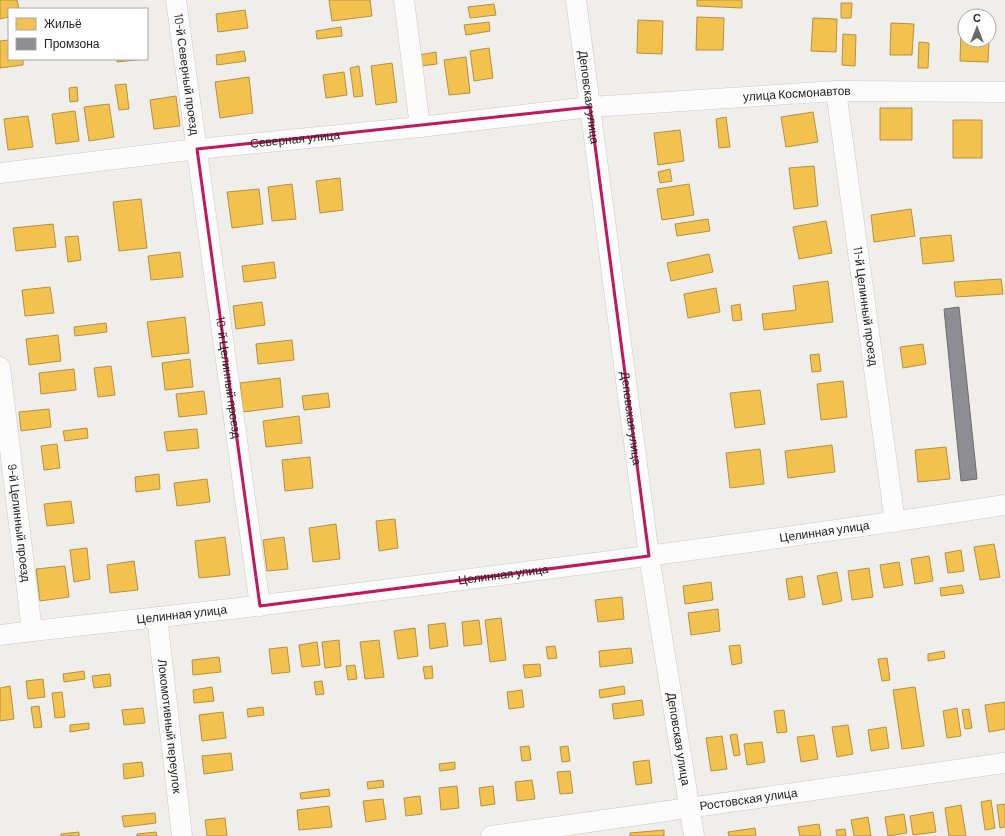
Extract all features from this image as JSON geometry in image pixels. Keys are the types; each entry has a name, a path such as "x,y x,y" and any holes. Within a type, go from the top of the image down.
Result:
{"street":[{"name":"10-й Северный проезд","path":"176,0 197,149"},
{"path":"404,0 420,127"},
{"name":"Деповская улица","path":"576,0 649,556 694,836"},
{"name":"улица Космонавтов","path":"590,107 836,91 1005,92"},
{"name":"11-й Целинный проезд","path":"836,91 895,522"},
{"name":"Северная улица","path":"0,173 197,149 420,127 590,107"},
{"name":"10-й Целинный проезд","path":"197,149 260,606"},
{"name":"9-й Целинный проезд","path":"0,367 32,631"},
{"name":"Целинная улица","path":"0,636 32,631 260,606 649,556 895,522 1005,505"},
{"name":"Локомотивный переулок","path":"157,617 182,836"},
{"name":"Ростовская улица","path":"491,836 1005,763"}],"highlighted area":[{"path":"590,107 649,556 260,606 197,149"}],"building: Жильё":[{"path":"0,0 17,0 19,8 8,8 8,17 0,19"},
{"path":"329,0 370,0 372,16 332,21"},
{"path":"697,0 742,0 742,8 697,6"},
{"path":"841,3 852,3 851,18 841,18"},
{"path":"494,4 496,15 470,18 468,7"},
{"path":"245,10 248,28 218,32 216,14"},
{"path":"697,17 724,18 723,50 696,50"},
{"path":"813,18 837,19 836,52 811,51"},
{"path":"638,20 663,21 662,54 637,53"},
{"path":"489,22 490,31 466,35 464,25"},
{"path":"891,23 914,24 912,55 890,55"},
{"path":"341,27 342,36 317,39 316,31"},
{"path":"843,34 856,35 855,66 842,65"},
{"path":"8,40 8,60 23,60 23,65 0,68 0,41"},
{"path":"919,42 929,43 928,68 918,68"},
{"path":"489,48 493,78 474,81 470,51"},
{"path":"960,48 989,48 988,62 960,61"},
{"path":"244,51 246,61 217,65 216,55"},
{"path":"436,52 437,64 421,66 419,55"},
{"path":"466,57 470,93 449,95 444,60"},
{"path":"117,60 136,60 117,62"},
{"path":"392,63 397,102 376,105 371,66"},
{"path":"359,66 363,96 354,97 350,68"},
{"path":"344,72 347,95 326,98 323,75"},
{"path":"249,77 253,113 220,118 215,82"},
{"path":"126,84 129,109 119,110 115,85"},
{"path":"77,87 78,101 70,102 69,88"},
{"path":"176,96 180,126 154,129 150,100"},
{"path":"109,104 114,137 89,141 84,107"},
{"path":"880,108 912,108 912,140 880,140"},
{"path":"75,111 79,141 56,144 52,114"},
{"path":"813,112 818,142 786,147 781,117"},
{"path":"28,116 33,147 8,150 4,119"},
{"path":"726,117 730,147 719,148 716,119"},
{"path":"953,120 982,120 982,158 953,158"},
{"path":"680,130 684,161 658,165 654,133"},
{"path":"814,166 818,206 794,209 789,168"},
{"path":"670,169 672,181 660,183 658,172"},
{"path":"340,178 343,210 320,213 316,181"},
{"path":"292,184 296,219 272,221 268,187"},
{"path":"689,184 694,215 662,220 657,189"},
{"path":"259,189 263,224 232,228 227,192"},
{"path":"141,199 147,248 119,251 113,202"},
{"path":"911,209 915,236 874,242 871,215"},
{"path":"708,219 710,231 677,236 675,224"},
{"path":"826,221 832,253 799,259 793,227"},
{"path":"53,224 56,247 16,251 13,228"},
{"path":"951,235 954,261 923,264 920,238"},
{"path":"78,236 81,260 68,262 65,237"},
{"path":"180,252 183,277 151,280 148,256"},
{"path":"709,254 713,272 671,281 667,263"},
{"path":"274,262 276,278 244,282 242,266"},
{"path":"1001,279 1003,294 956,297 954,282"},
{"path":"828,281 833,322 764,330 762,314 796,310 793,286"},
{"path":"50,287 54,313 25,316 22,290"},
{"path":"716,288 720,312 688,318 684,294"},
{"path":"262,302 265,325 236,329 233,306"},
{"path":"740,304 742,320 733,321 731,306"},
{"path":"185,317 189,353 152,357 147,322"},
{"path":"106,323 107,332 75,336 74,327"},
{"path":"58,335 61,361 29,365 26,339"},
{"path":"292,340 294,360 258,364 256,344"},
{"path":"923,344 926,364 903,368 900,347"},
{"path":"819,354 821,371 812,372 810,355"},
{"path":"190,359 193,387 165,390 162,363"},
{"path":"111,366 115,395 98,397 94,368"},
{"path":"74,369 76,390 41,394 39,373"},
{"path":"280,378 283,407 243,412 240,383"},
{"path":"843,381 847,417 821,420 817,384"},
{"path":"760,390 765,424 735,428 730,393"},
{"path":"204,391 207,414 179,417 176,394"},
{"path":"328,393 330,407 304,410 302,396"},
{"path":"49,409 51,427 21,431 19,412"},
{"path":"299,416 302,443 266,447 263,421"},
{"path":"87,428 88,438 65,441 63,431"},
{"path":"197,429 199,448 167,451 164,432"},
{"path":"57,444 60,468 44,470 41,446"},
{"path":"832,445 835,472 788,478 785,451"},
{"path":"946,447 950,479 918,482 915,450"},
{"path":"760,449 764,484 730,488 726,453"},
{"path":"310,457 313,488 285,491 282,460"},
{"path":"159,474 160,489 136,492 135,477"},
{"path":"207,479 210,502 177,506 174,483"},
{"path":"71,501 74,523 47,526 44,504"},
{"path":"395,519 398,548 379,551 376,521"},
{"path":"336,524 340,559 313,562 309,528"},
{"path":"225,537 230,575 199,578 195,541"},
{"path":"284,537 288,569 267,571 263,540"},
{"path":"994,544 1000,577 980,580 974,547"},
{"path":"87,548 90,579 74,582 70,550"},
{"path":"961,550 964,571 948,573 945,553"},
{"path":"929,556 933,581 915,584 911,559"},
{"path":"134,561 138,590 110,593 107,565"},
{"path":"899,562 903,585 884,588 880,565"},
{"path":"65,566 69,597 40,601 36,569"},
{"path":"869,568 873,597 852,600 848,571"},
{"path":"837,572 842,601 823,605 817,576"},
{"path":"802,576 805,597 789,600 786,579"},
{"path":"711,582 713,600 685,604 683,586"},
{"path":"962,585 964,593 941,596 940,588"},
{"path":"622,597 624,619 598,622 595,600"},
{"path":"718,609 720,631 691,635 688,613"},
{"path":"501,618 506,660 490,662 485,620"},
{"path":"479,620 482,644 464,646 462,622"},
{"path":"445,623 448,646 430,649 428,625"},
{"path":"415,628 418,656 398,659 394,631"},
{"path":"339,640 341,666 325,668 322,642"},
{"path":"379,640 384,677 365,679 360,642"},
{"path":"317,642 320,665 302,667 299,645"},
{"path":"740,645 742,663 732,665 729,646"},
{"path":"555,646 557,658 548,659 546,647"},
{"path":"287,647 290,672 272,674 269,649"},
{"path":"631,648 633,663 600,667 599,651"},
{"path":"944,651 945,658 928,661 928,654"},
{"path":"219,657 221,672 193,675 192,660"},
{"path":"887,658 890,680 882,681 878,659"},
{"path":"540,664 541,676 525,678 523,665"},
{"path":"355,665 357,679 348,680 346,666"},
{"path":"432,666 433,678 425,679 423,667"},
{"path":"84,671 85,679 64,682 63,674"},
{"path":"110,674 111,686 94,688 92,676"},
{"path":"43,679 45,697 28,699 26,681"},
{"path":"322,681 324,694 316,695 314,682"},
{"path":"10,686 14,719 0,721 0,688"},
{"path":"624,686 625,694 600,698 599,690"},
{"path":"212,687 214,701 194,703 193,690"},
{"path":"915,687 924,746 902,749 893,690"},
{"path":"522,690 524,707 509,709 507,692"},
{"path":"62,692 65,717 55,718 52,693"},
{"path":"642,700 644,715 614,719 612,704"},
{"path":"1005,702 1005,729 989,732 985,705"},
{"path":"39,706 42,727 34,728 31,707"},
{"path":"263,707 264,715 248,717 247,709"},
{"path":"143,708 145,723 124,725 122,710"},
{"path":"957,708 961,736 947,738 943,711"},
{"path":"969,709 972,728 965,729 962,710"},
{"path":"784,710 787,732 777,733 774,711"},
{"path":"223,712 226,738 202,741 199,715"},
{"path":"89,723 89,729 70,732 70,725"},
{"path":"848,725 853,754 837,757 832,727"},
{"path":"886,727 889,748 871,751 868,730"},
{"path":"737,734 740,755 734,756 730,735"},
{"path":"814,735 818,759 801,762 797,737"},
{"path":"722,736 727,769 711,771 706,738"},
{"path":"762,742 765,762 747,765 744,744"},
{"path":"529,746 531,760 522,761 520,747"},
{"path":"568,746 570,761 562,762 560,747"},
{"path":"231,753 233,770 204,774 202,756"},
{"path":"649,760 652,783 636,785 633,762"},
{"path":"142,762 144,776 124,779 123,764"},
{"path":"455,762 455,769 440,771 439,764"},
{"path":"570,771 573,793 560,794 557,772"},
{"path":"383,780 384,787 368,789 367,782"},
{"path":"532,780 535,799 517,801 515,782"},
{"path":"457,786 459,808 441,810 439,788"},
{"path":"493,786 495,804 481,806 479,788"},
{"path":"329,789 330,796 301,799 300,793"},
{"path":"420,796 422,814 406,816 404,798"},
{"path":"383,799 386,819 366,822 363,801"},
{"path":"991,800 995,828 985,830 981,802"},
{"path":"1005,804 1005,827 1000,828 997,805"},
{"path":"961,805 966,836 949,836 945,808"},
{"path":"329,806 332,827 299,830 297,810"},
{"path":"933,812 936,832 913,835 910,816"},
{"path":"155,813 156,823 124,827 122,816"},
{"path":"904,814 907,833 888,836 885,817"},
{"path":"868,817 871,836 854,836 851,820"},
{"path":"225,818 227,836 207,836 205,820"},
{"path":"819,824 821,836 800,836 798,827"},
{"path":"755,828 756,836 729,836 728,832"},
{"path":"845,829 846,836 837,836 836,830"},
{"path":"664,830 664,836 630,836 630,833"},
{"path":"79,832 79,836 61,836 61,834"},
{"path":"156,832 157,836 137,836 137,834"}],"building: Промзона":[{"path":"959,307 977,479 961,481 944,309"}]}
